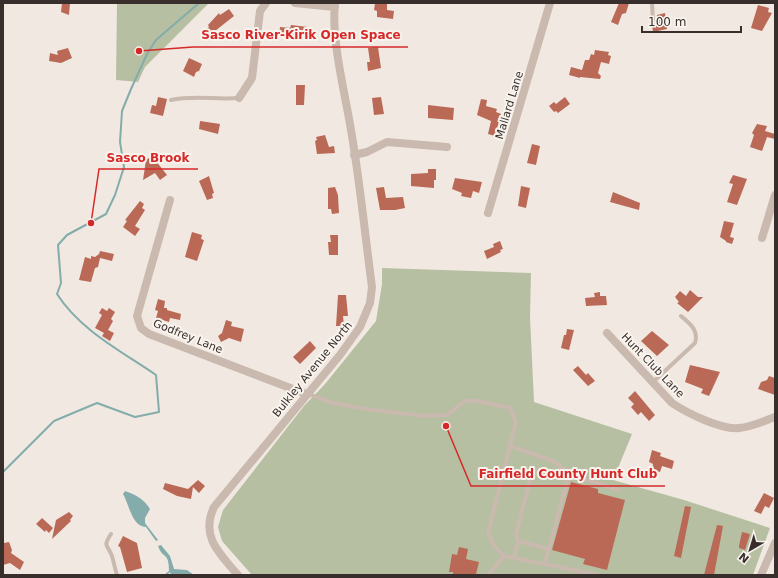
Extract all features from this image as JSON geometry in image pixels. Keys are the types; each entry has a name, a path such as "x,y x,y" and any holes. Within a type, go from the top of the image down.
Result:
{"street":[{"path":"239,98 252,78 260,11 266,3"},
{"path":"295,3 335,5"},
{"name":"Mallard Lane","path":"488,213 550,3"},
{"name":"Bulkley Avenue North","path":"238,575 219,552 212,540 208,523 210,514 214,507 306,394 340,355 360,328 370,303 372,287 354,155 338,57 335,5"},
{"path":"354,155 367,152 387,142 447,147"},
{"path":"762,238 775,195"},
{"name":"Godfrey Lane","path":"170,200 137,316 141,328 149,334 306,394"},
{"name":"Hunt Club Lane","path":"607,333 672,403 683,411 727,428 739,428 775,417"},
{"path":"761,575 775,543"}],"lane":[{"path":"652,3 653,20"},
{"path":"171,100 191,97 226,99 239,98"},
{"path":"653,382 695,343 697,336 695,330 681,316"},
{"path":"306,394 312,394 334,403 373,410 425,416 447,415 465,401 477,401 510,408 516,422 488,533 495,547 504,556 599,575"},
{"path":"511,446 555,462 569,474 619,490"},
{"path":"514,558 518,541 516,534 532,473 536,471 568,480"},
{"path":"545,563 569,474"},
{"path":"111,534 106,542 106,548 112,556 117,575"},
{"path":"518,541 549,549"},
{"path":"488,575 504,556"}],"green space":[{"path":"117,3 209,3 145,67 138,82 116,80"},
{"path":"382,268 531,273 530,317 534,402 632,434 613,480 684,500 770,528 753,575 252,575 222,541 218,527 223,510 304,406 325,384 376,321 382,284"}],"water":[{"path":"125,491 139,498 150,509 145,518 145,523 158,540 156,541 146,527 141,526 134,519 123,494"},
{"path":"161,545 170,556 174,569 187,570 194,575 171,575 170,572 167,575 164,575 169,571 169,565 167,558 158,546"}],"building":[{"path":"62,3 70,3 69,15 61,12"},
{"path":"375,3 387,3 387,10 394,11 393,19 377,17 377,11 374,10"},
{"path":"619,3 629,3 626,13 622,14 618,25 611,22"},
{"path":"758,5 769,8 768,12 772,13 762,31 751,28"},
{"path":"229,9 234,16 210,35 206,30 209,27 208,25 219,13 220,15"},
{"path":"665,13 667,29 653,32 652,25 658,22 657,15"},
{"path":"291,25 308,27 308,36 279,36 280,27 290,28"},
{"path":"378,47 381,68 368,71 367,62 370,62 368,48"},
{"path":"68,48 72,58 61,63 49,61 50,53 58,55 57,51"},
{"path":"595,50 609,52 608,55 611,56 609,64 601,62 598,73 601,76 600,79 580,78 569,75 571,67 582,70 585,60 589,60 591,54 594,55"},
{"path":"189,58 202,64 194,77 183,71"},
{"path":"296,85 305,85 304,105 296,105"},
{"path":"158,97 167,99 163,116 150,113 152,105 156,106"},
{"path":"381,97 384,114 374,115 372,98"},
{"path":"565,97 570,104 558,113 556,111 554,112 549,106 554,102 556,104"},
{"path":"481,99 487,100 486,106 497,109 496,112 501,114 495,136 488,134 491,121 477,115"},
{"path":"428,105 454,108 453,120 428,118"},
{"path":"200,121 220,124 218,134 199,129"},
{"path":"757,124 767,126 765,131 775,134 775,139 767,137 762,151 750,147 754,135 752,133"},
{"path":"325,135 329,147 334,146 335,153 317,154 315,141 317,140 316,137"},
{"path":"532,144 540,146 536,165 527,163"},
{"path":"152,156 167,175 160,180 155,173 143,180 146,160"},
{"path":"428,169 436,169 434,188 411,186 411,174 428,173"},
{"path":"733,175 747,179 737,205 727,202 733,184 729,183"},
{"path":"209,176 214,193 212,194 213,198 207,200 199,181"},
{"path":"455,178 482,182 479,193 473,191 471,198 461,196 462,193 452,189"},
{"path":"521,186 530,188 526,208 518,206"},
{"path":"335,187 338,195 339,213 332,214 331,209 328,209 328,188"},
{"path":"384,187 386,198 403,197 405,208 380,210 376,188"},
{"path":"613,192 640,203 639,210 610,202"},
{"path":"140,201 144,204 142,208 145,210 135,226 140,229 135,236 123,227 127,221 125,220"},
{"path":"724,221 734,223 730,237 734,238 732,244 726,242 720,237"},
{"path":"192,232 202,235 201,239 204,240 197,261 185,257"},
{"path":"330,235 338,235 338,255 329,255 328,242 331,242"},
{"path":"500,241 503,249 500,250 501,252 487,259 484,251 494,247 493,244"},
{"path":"100,251 114,254 112,261 100,258 98,267 95,268 91,282 79,280 85,257 91,259 91,256 95,257"},
{"path":"690,290 698,297 703,297 688,312 677,303 679,302 675,297 680,291 686,296"},
{"path":"600,292 600,296 606,296 607,305 586,306 585,298 595,297 594,293"},
{"path":"338,295 346,295 348,316 343,316 344,326 336,326"},
{"path":"158,299 165,301 164,308 167,308 167,310 181,314 180,320 170,318 169,322 156,318 158,311 155,310"},
{"path":"102,308 107,311 109,308 115,312 111,319 113,321 108,330 114,333 110,341 102,336 104,333 95,328 102,315 99,313"},
{"path":"226,320 232,322 231,326 244,329 241,342 229,338 221,342 218,336 222,333"},
{"path":"567,329 574,330 569,350 561,348"},
{"path":"652,331 669,345 657,356 641,341"},
{"path":"310,341 316,348 300,364 293,357"},
{"path":"690,365 720,372 709,396 701,393 703,389 685,382"},
{"path":"578,366 586,375 588,373 595,381 588,386 573,370"},
{"path":"769,376 775,378 775,395 758,389 761,382 767,380"},
{"path":"635,391 655,415 649,421 641,412 638,415 631,407 634,404 628,398"},
{"path":"652,450 661,453 660,456 674,461 672,469 662,466 660,472 652,470 653,464 649,462"},
{"path":"198,480 205,486 199,493 193,487 191,499 177,496 163,489 165,483 188,489"},
{"path":"571,482 598,489 598,493 625,500 607,570 583,564 585,559 552,550"},
{"path":"764,493 774,498 769,508 765,506 761,514 754,511"},
{"path":"685,506 691,507 681,558 674,556"},
{"path":"69,512 73,516 70,520 71,521 52,539 56,520"},
{"path":"42,518 53,528 49,533 46,530 45,532 36,524"},
{"path":"717,525 723,526 714,575 704,575"},
{"path":"742,532 750,534 745,550 739,548"},
{"path":"123,536 137,543 142,568 127,572 120,547 118,546"},
{"path":"9,542 12,550 11,553 24,562 20,570 10,563 3,565 4,543"},
{"path":"459,547 468,549 466,559 479,562 476,574 453,575 453,572 449,572 452,554 457,555"}],"waterway":[{"path":"3,472 54,421 97,403 135,417 159,412 156,375 89,329 66,307 57,294 61,283 58,245 67,235 106,214 115,195 124,167 120,142 122,111 131,89 147,54 156,40 199,3"}],"place":[{"name":"Sasco River-Kirik Open Space","path":"139,51"},
{"name":"Sasco Brook","path":"91,223"},
{"name":"Fairfield County Hunt Club","path":"446,426"}]}
